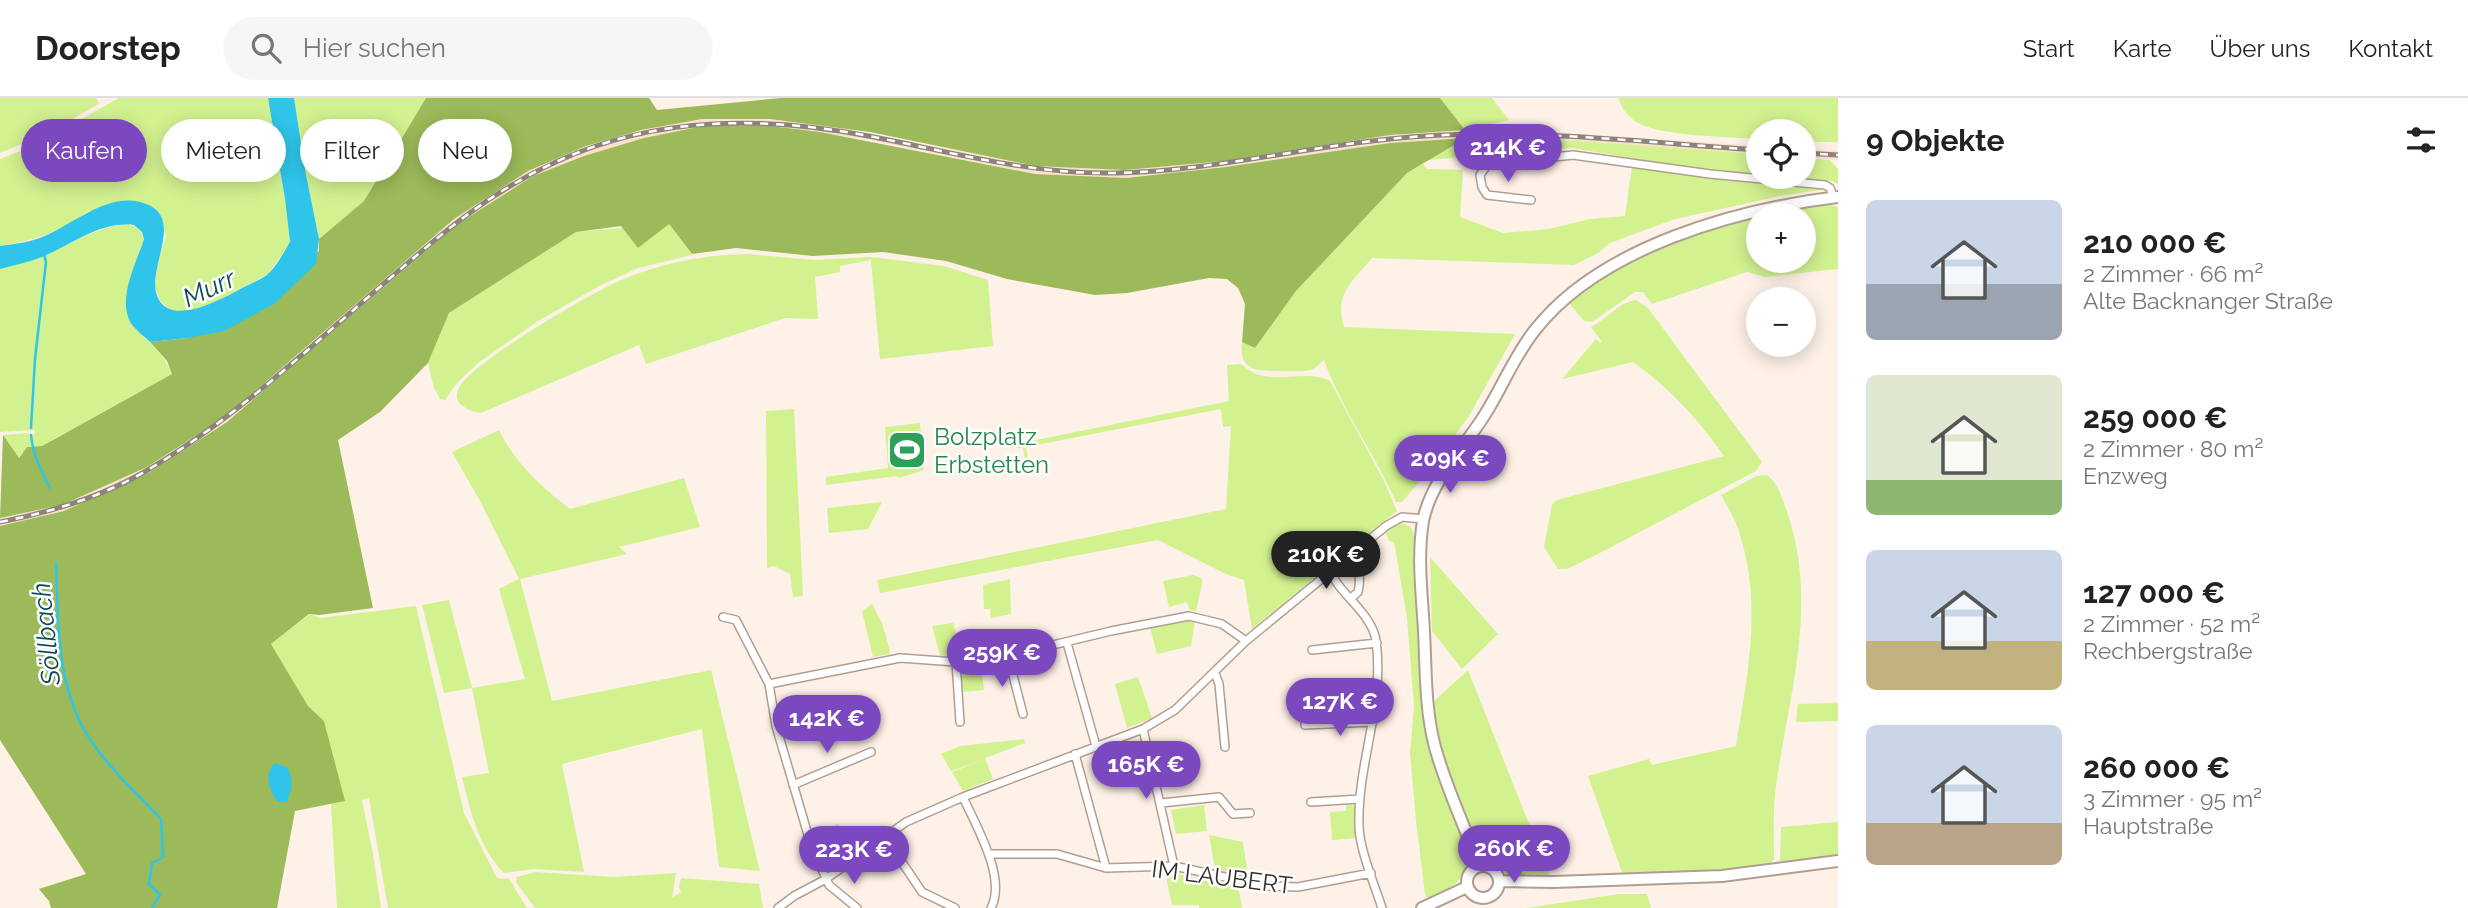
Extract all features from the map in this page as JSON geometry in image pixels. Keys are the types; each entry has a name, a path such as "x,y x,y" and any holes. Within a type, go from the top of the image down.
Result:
{"street":[{"path":"1479,866 1444,776 1432,733 1420,548 1423,519 1432,496 1485,414 1523,346 1554,308 1578,287 1614,263 1680,235 1751,214 1836,198 1825,185 1710,174 1573,155 1488,164 1480,175 1487,195 1531,200"},
{"path":"778,908 826,879 906,822 963,797 1143,729 1175,710 1246,641 1394,520 1402,517 1423,519"},
{"path":"1352,598 1358,592 1360,583 1357,561 1353,554"},
{"path":"1332,570 1333,579 1352,598 1375,629 1377,699 1360,799 1359,829 1382,908"},
{"path":"769,684 900,658 956,662 1008,656 1111,631 1189,616 1222,624 1246,641"},
{"path":"723,617 736,620 769,684 776,726 793,785 811,845 826,879 829,885 857,908"},
{"path":"1067,643 1096,746"},
{"path":"1312,650 1377,643"},
{"path":"1008,656 1023,715"},
{"path":"956,662 960,722"},
{"path":"1215,673 1219,684 1225,747"},
{"path":"1305,726 1373,722"},
{"path":"1143,729 1174,866"},
{"path":"793,785 872,752"},
{"path":"1075,754 1106,867"},
{"path":"963,797 989,854 996,898 991,908"},
{"path":"1161,803 1219,797 1233,814 1250,813"},
{"path":"1311,802 1360,799"},
{"path":"885,837 922,892 955,908"},
{"name":"IM LAUBERT","path":"989,854 1057,854 1106,867 1174,866 1266,886 1298,887 1371,873"},
{"path":"1499,881 1554,882 1722,876 1838,861"},
{"path":"1479,866 1493,869 1499,881 1496,892 1485,898 1471,893 1467,887 1468,874 1479,866"},
{"path":"1422,908 1467,887"}],"shaded area":[{"path":"702,119 770,119 821,124 1035,166 1124,170 1224,161 1390,135 1465,130 1562,133 1746,145 1746,154 1562,140 1466,138 1390,143 1226,167 1126,178 1035,174 869,140 770,126 703,126 663,134 584,156 456,225 227,422 150,472 64,511 0,526 0,518 62,505 147,467 225,417 454,219 528,171 586,146 641,130"},
{"path":"1816,150 1838,151 1838,160 1816,159"}],"green space":[{"path":"0,98 96,98 99,103 109,98 73,119 21,119 21,144 0,153"},
{"path":"119,98 268,98 272,119 161,119 161,182 282,182 290,243 268,274 214,303 184,312 171,310 160,301 155,287 157,267 166,236 162,222 89,211 47,234 0,246 0,159 21,151 21,182 147,182 147,119 81,119"},
{"path":"294,98 426,98 404,135 404,119 300,119 300,136"},
{"path":"426,98 649,98 657,110 781,98 1440,98 1465,130 1390,135 1224,161 1125,170 1035,166 870,132 770,119 702,119 641,130 586,146 528,171 512,181 512,119 418,119 418,182 511,182 454,219 225,417 147,467 62,505 0,518 3,435 19,458 27,447 42,446 172,374 167,361 150,342 188,338 319,251 319,239 364,201 375,182 404,182 404,135"},
{"path":"1440,98 1492,98 1509,120 1465,130"},
{"path":"1618,98 1838,98 1838,142 1816,142 1816,119 1746,119 1746,138 1696,135 1663,131 1638,123 1621,106"},
{"path":"703,126 770,126 820,132 1035,174 1126,178 1226,167 1390,143 1466,138 1407,173 1296,291 1255,348 1242,342 1245,304 1238,288 1227,279 1209,278 1127,293 1095,295 1007,279 946,261 883,252 813,256 736,248 692,254 669,224 638,248 621,226 576,232 449,313 428,363 380,412 338,440 373,608 309,614 271,644 308,706 324,721 345,801 295,811 277,908 51,908 39,889 86,874 0,740 0,526 64,511 150,472 227,422 456,225 533,176 584,156 644,138"},
{"path":"1466,138 1562,140 1746,153 1746,175 1571,148 1428,160"},
{"path":"1816,159 1830,160 1838,169 1838,184 1816,180"},
{"path":"1423,164 1427,169 1463,170 1460,217 1503,233 1549,229 1590,219 1625,216 1632,166 1746,181 1746,189 1827,189 1780,196 1675,219 1610,243 1598,253 1574,265 1372,258 1343,297 1341,306 1344,327 1515,334 1469,416 1402,502 1396,502 1340,397 1324,360 1308,371 1259,370 1247,365 1243,360 1242,342 1255,348 1296,291 1407,173"},
{"path":"307,182 375,182 364,201 319,239"},
{"path":"1828,204 1838,207 1838,269 1816,271 1816,206"},
{"path":"1746,221 1746,272 1652,304 1643,292 1635,292 1592,322 1584,321 1569,303 1568,300 1614,268 1676,240"},
{"path":"123,224 137,227 144,239 129,284 127,308 130,319 172,374 41,446 27,447 18,458 3,435 28,433 31,436 35,430 0,432 0,269 40,257 95,232"},
{"path":"669,224 692,255 638,268 601,285 538,321 478,363 456,384 445,400 440,399 434,388 428,363 449,313 576,232"},
{"path":"747,254 814,260 872,257 944,266 988,280 993,346 880,359 871,260 840,266 840,272 815,277 818,319 785,318 646,364 639,345 481,413 466,408 458,401 457,392 460,386 488,360 537,327 611,285 670,264"},
{"path":"1751,273 1802,273 1765,277"},
{"path":"1636,300 1648,308 1762,462 1756,471 1596,555 1567,569 1558,569 1544,547 1552,504 1557,500 1724,456 1683,405 1633,362 1562,379 1596,339 1602,342 1591,327 1624,304"},
{"path":"1241,364 1262,376 1308,376 1330,381 1384,481 1397,511 1344,553 1340,550 1332,556 1335,561 1252,629 1244,580 1228,575 1158,540 880,593 877,580 1226,509 1231,426 1223,427 1221,409 1026,447 1030,472 1027,473 1023,448 1016,448 1016,444 1229,401 1227,365"},
{"path":"794,409 803,596 793,597 790,574 774,566 767,568 766,411"},
{"path":"920,423 924,470 899,478 897,476 826,485 826,477 888,468 885,427"},
{"path":"499,430 530,474 570,509 684,478 700,527 619,547 627,554 520,579 552,701 711,670 760,871 719,867 702,729 562,764 584,872 533,869 504,873 482,840 462,777 489,773 472,688 525,679 499,589 519,579 452,452"},
{"path":"1767,475 1777,487 1787,512 1801,582 1798,653 1775,794 1774,859 1769,866 1751,868 1623,875 1588,776 1649,759 1652,765 1736,746 1745,691 1752,610 1746,556 1738,529 1721,495 1756,476"},
{"path":"882,502 868,529 829,533 827,508"},
{"path":"1402,523 1410,526 1414,534 1424,707 1469,856 1465,872 1456,884 1428,899 1425,894 1416,821 1410,753 1414,706 1407,618 1394,542 1389,541 1385,532 1393,525"},
{"path":"1430,557 1498,634 1462,669 1432,631"},
{"path":"1193,575 1203,579 1196,611 1189,609 1187,602 1169,607 1163,581"},
{"path":"1010,579 1011,614 991,618 990,609 984,609 983,585"},
{"path":"449,600 472,688 444,693 422,605"},
{"path":"872,604 882,623 890,651 889,654 873,657 862,611"},
{"path":"416,606 464,813 497,878 509,879 527,908 388,908 369,798 362,800 381,908 337,908 331,804 344,801 324,721 308,706 271,644 310,614 320,618"},
{"path":"1180,620 1195,620 1191,646 1157,654 1150,627"},
{"path":"953,623 963,657 940,655 932,626"},
{"path":"981,665 984,690 962,692 961,666"},
{"path":"1468,670 1550,877 1508,875 1484,857 1474,840 1438,747 1432,703"},
{"path":"1138,677 1152,718 1127,728 1115,684"},
{"path":"1838,703 1838,721 1796,722 1798,704"},
{"path":"1024,739 1025,743 985,758 993,779 963,791 952,772 983,760 951,771 941,754 960,746"},
{"path":"1204,805 1207,831 1176,834 1171,810"},
{"path":"1346,805 1355,808 1356,838 1332,840 1330,812 1346,811"},
{"path":"1838,822 1838,857 1782,864 1781,827"},
{"path":"838,824 853,853 832,867 827,865 815,834"},
{"path":"1209,835 1243,842 1248,877 1215,869"},
{"path":"535,872 614,877 676,873 672,898 681,892 681,878 759,884 763,908 535,908 516,882 517,877"},
{"path":"1165,872 1238,885 1242,908 1172,905"},
{"path":"1619,894 1647,894 1651,908 1526,908"}],"water":[{"path":"268,98 294,98 300,136 300,182 307,182 319,239 316,264 274,304 224,331 150,342 133,326 126,306 129,283 144,239 142,232 134,225 110,226 42,257 0,269 0,246 37,239 100,207 127,201 140,202 155,209 162,219 164,231 155,288 159,300 167,308 177,311 201,307 264,277 275,266 290,242 282,182 286,182 286,119 272,119"},
{"path":"275,763 287,767 291,776 287,802 278,802 270,788 269,772"}],"waterway":[{"name":"Söllbach","path":"31,428 35,359 46,262 44,254"},
{"name":"Söllbach","path":"31,435 36,456 50,488"},
{"name":"Söllbach","path":"56,563 62,663 71,701 95,747 161,819 163,857 152,863 149,884 160,895 152,908"}],"railway":[{"path":"0,522 78,502 151,468 241,405 423,250 486,201 558,161 635,135 714,124 794,125 874,137 1025,167 1086,173 1186,168 1356,143 1436,135 1574,137 1746,149"},
{"path":"1816,154 1838,155"}],"place":[{"name":"Bolzplatz Erbstetten","path":"907,450"}],"water label":[{"name":"Murr","path":"209,288"}]}
